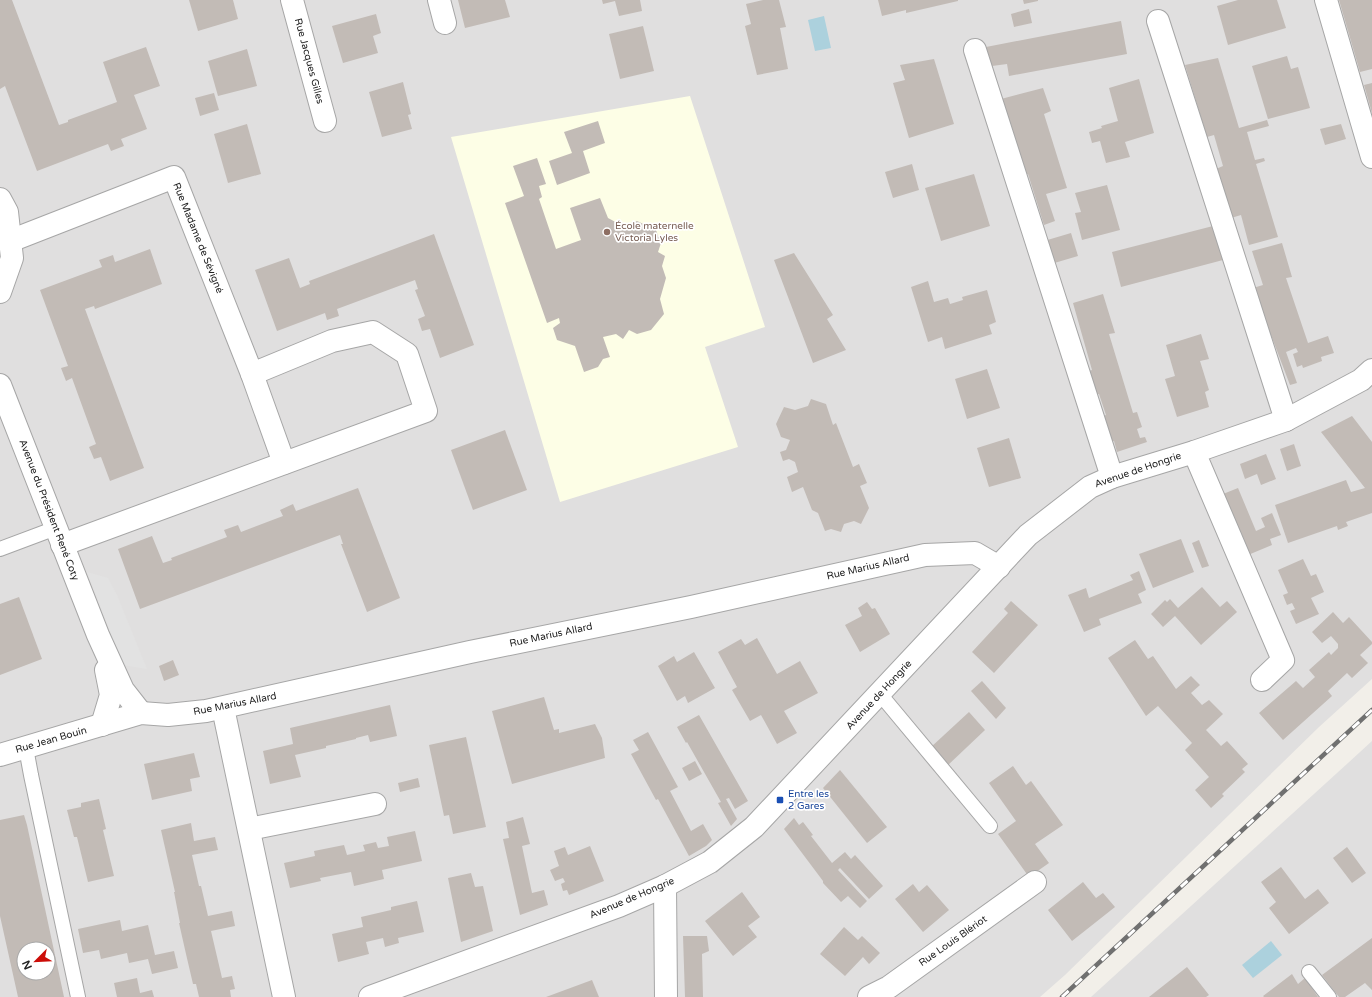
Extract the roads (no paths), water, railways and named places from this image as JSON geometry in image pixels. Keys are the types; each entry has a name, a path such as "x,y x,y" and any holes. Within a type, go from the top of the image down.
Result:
{"street":[{"name":"Rue Jacques Gilles","path":"292,0 325,121"},
{"path":"439,0 445,23"},
{"path":"1326,0 1372,157"},
{"path":"1158,21 1286,420"},
{"path":"975,50 1112,478"},
{"name":"Rue Madame de Sévigné","path":"10,241 174,177 252,374 284,463"},
{"path":"0,199 7,212 12,258 0,292"},
{"path":"59,536 284,463 426,411 407,354 373,332 332,340 252,374"},
{"name":"Avenue de Hongrie","path":"370,997 619,906 665,886 710,862 754,827 1028,535 1090,487 1112,478 1194,452 1286,420 1368,381"},
{"name":"Avenue du Président René Coty","path":"0,385 98,635"},
{"path":"1194,452 1282,660 1262,680"},
{"name":"Rue Marius Allard","path":"102,725 140,713 168,715 206,712 470,652 691,607 925,555 974,553 999,567"},
{"path":"98,635 122,690 140,713"},
{"path":"98,635 111,695 102,725"},
{"path":"223,708 284,997"},
{"name":"Rue Jean Bouin","path":"0,754 26,748 102,725"},
{"path":"249,829 375,804"},
{"name":"Rue Louis Blériot","path":"869,997 888,987 1035,882"},
{"path":"665,886 666,997"}],"lane":[{"path":"0,549 59,536"},
{"path":"880,694 990,826"},
{"path":"26,748 30,775 78,997"},
{"path":"1309,972 1329,997"}],"water":[{"path":"824,16 831,48 815,51 808,20"},
{"path":"1271,941 1282,955 1253,978 1242,965"}],"railway":[{"path":"1062,997 1372,710"}],"place":[{"name":"École maternelle Victoria Lyles","path":"607,232"},
{"name":"Entre les 2 Gares","path":"780,800"}]}
